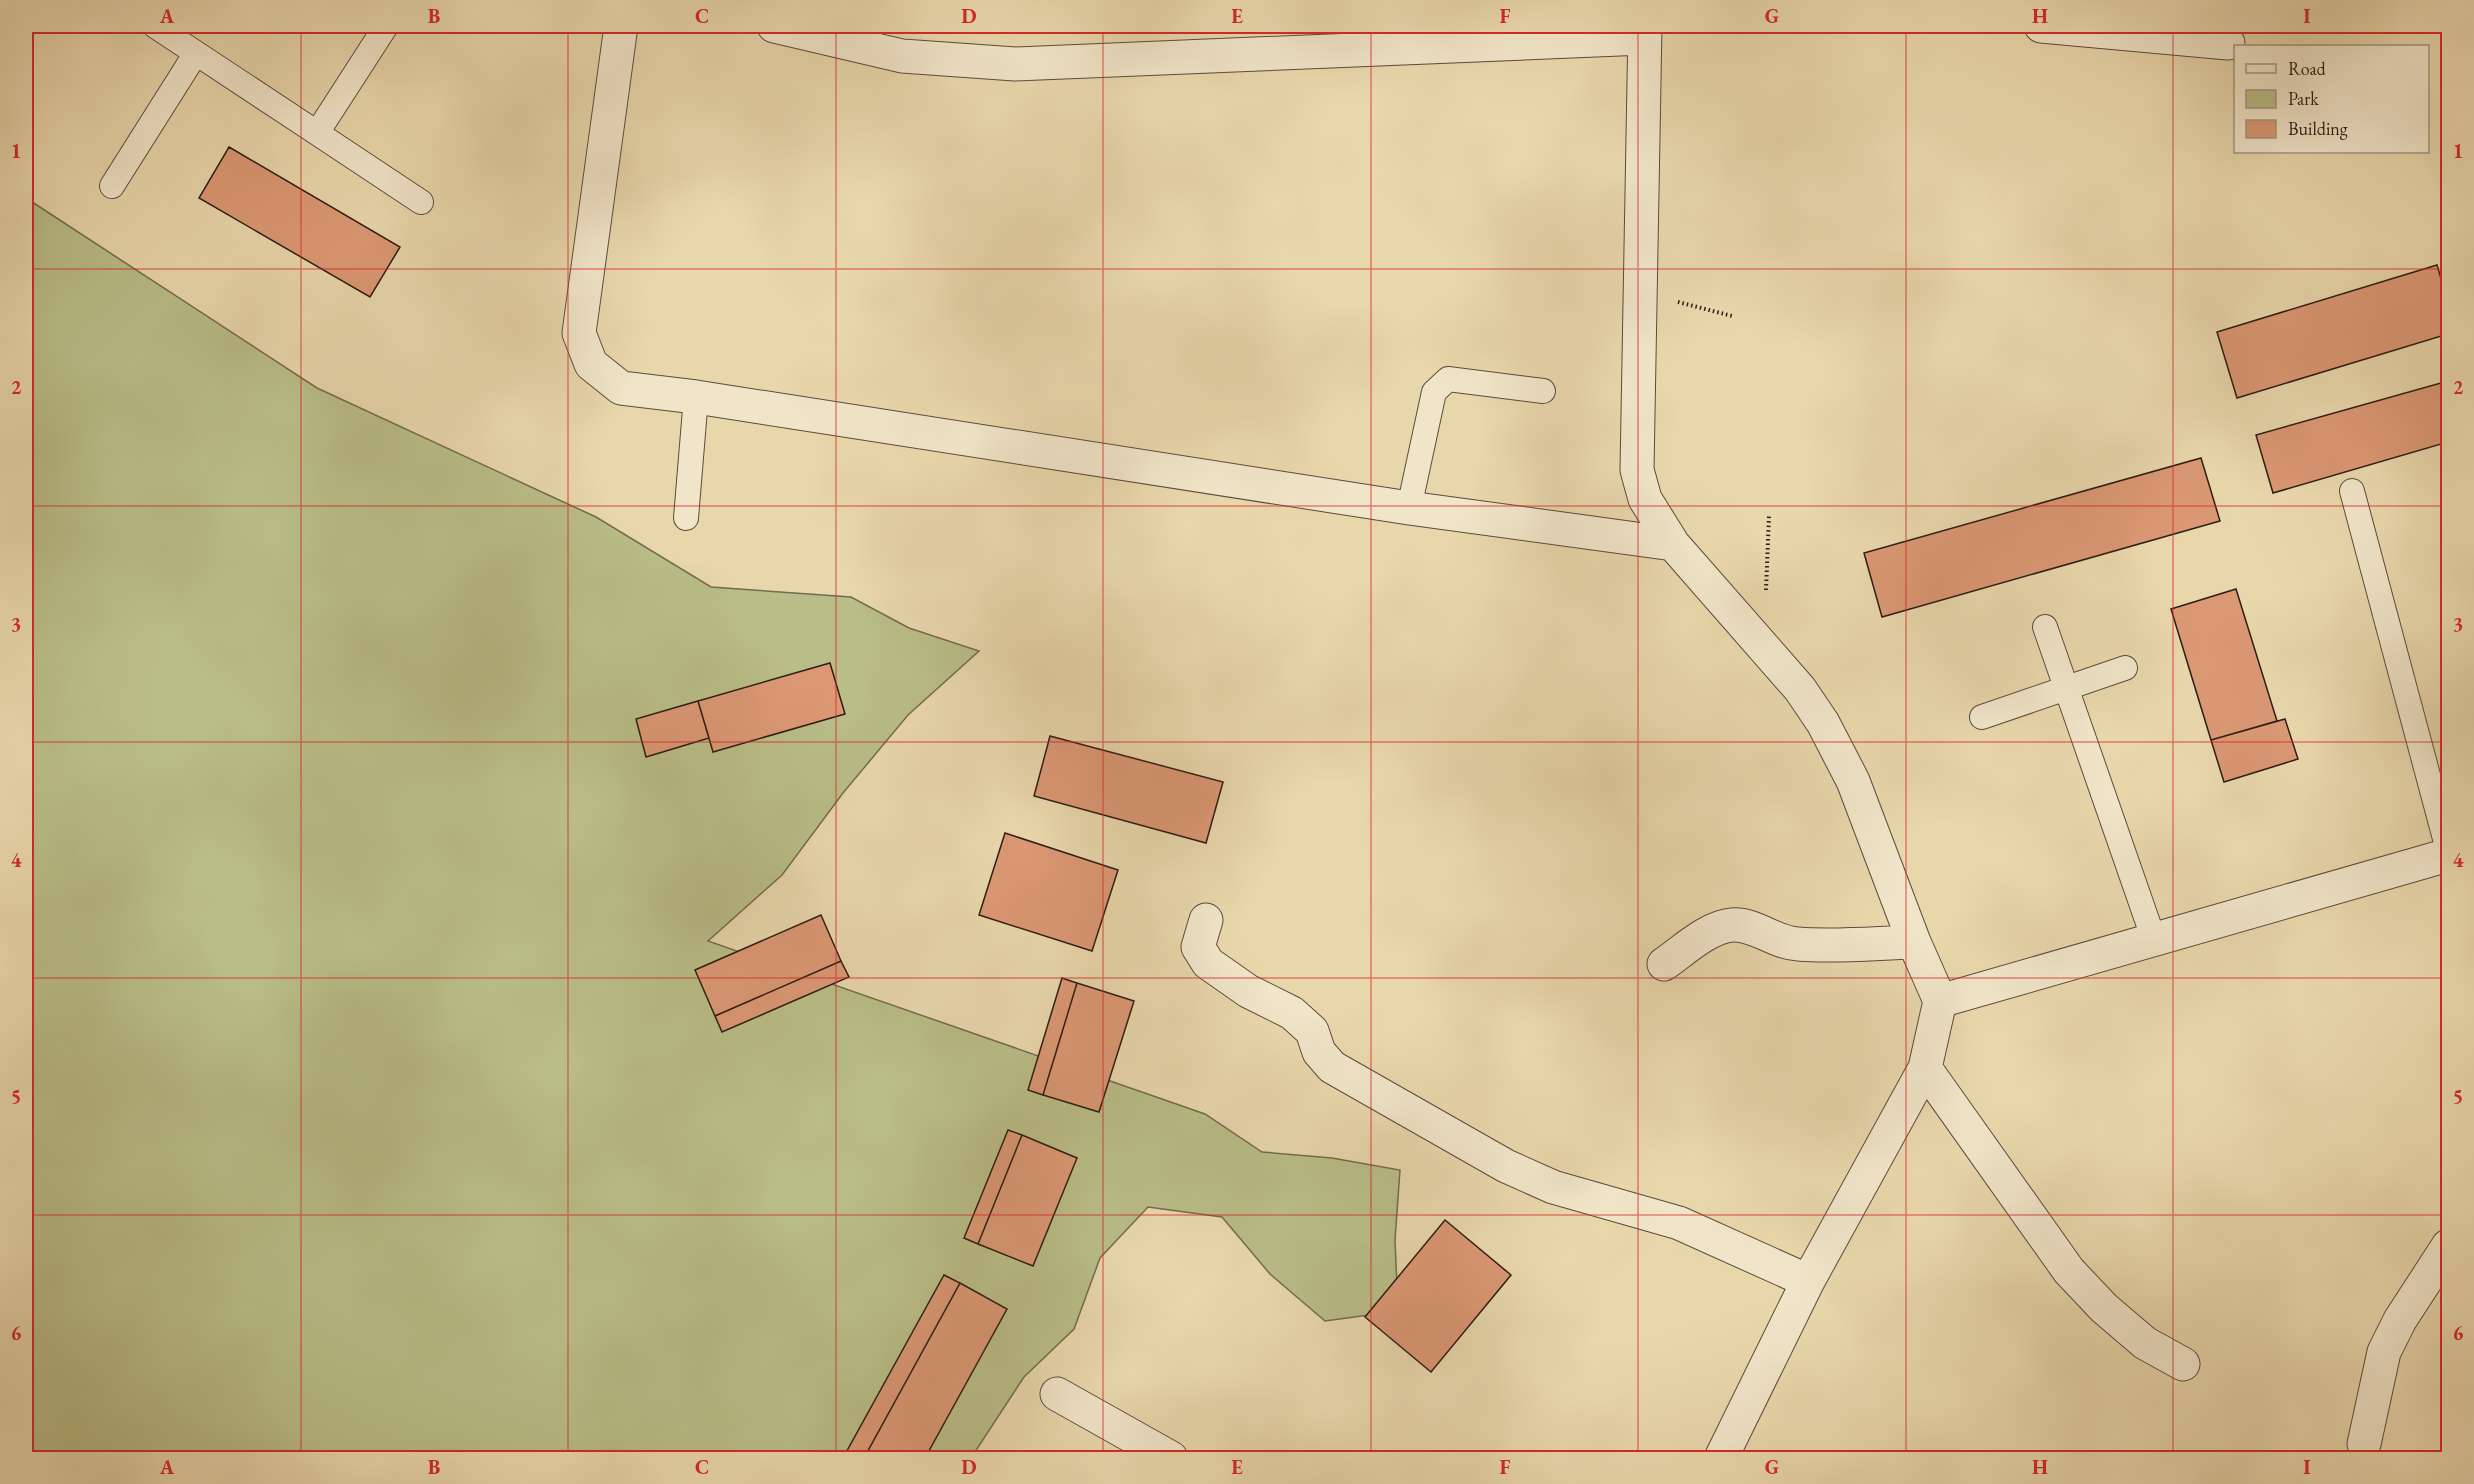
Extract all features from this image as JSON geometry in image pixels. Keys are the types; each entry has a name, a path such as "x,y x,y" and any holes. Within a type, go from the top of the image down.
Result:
{"street":[{"path":"621,26 579,333 591,364 621,388 696,397 1409,508 1673,544"},
{"path":"774,26 902,56 1014,64 1644,32 1637,470 1645,499 1673,544 1800,689 1823,723 1852,781 1914,942 1940,1001 1925,1068 1808,1281 1721,1458"},
{"path":"2041,26 2228,43"},
{"path":"1940,1001 2448,855"},
{"path":"1206,920 1198,947 1208,963 1248,992 1292,1013 1312,1031 1319,1052 1332,1067 1506,1166 1553,1187 1679,1223 1808,1281"},
{"path":"1664,964 1711,932 1732,925 1750,928 1774,939 1797,944 1914,942"},
{"path":"1925,1068 2068,1271 2104,1308 2145,1343 2183,1364"},
{"path":"2364,1444 2384,1352 2400,1320 2448,1246"},
{"path":"1057,1394 1171,1458"}],"lane":[{"path":"155,26 421,202"},
{"path":"318,133 387,26"},
{"path":"112,186 196,53"},
{"path":"1409,508 1434,392 1448,379 1544,391"},
{"path":"686,518 696,397"},
{"path":"2352,491 2448,850"},
{"path":"2045,627 2154,940"},
{"path":"1982,717 2125,668"}],"path":[{"path":"1640,292 1732,316"},
{"path":"1758,641 1765,606 1769,516"}],"green space":[{"path":"26,198 317,388 596,517 711,587 851,597 909,628 979,651 908,715 843,793 782,875 708,941 1205,1114 1262,1152 1332,1158 1400,1170 1395,1240 1398,1311 1325,1321 1270,1274 1222,1217 1148,1207 1100,1258 1074,1329 1024,1377 971,1458 26,1458"}],"building":[{"path":"229,147 400,247 370,297 199,198"},
{"path":"2437,265 2448,302 2448,334 2237,398 2217,332"},
{"path":"2448,381 2448,442 2273,493 2256,435"},
{"path":"2201,458 2220,521 1882,617 1864,553"},
{"path":"2236,589 2277,721 2211,740 2171,609"},
{"path":"830,663 845,714 713,752 698,701"},
{"path":"698,701 709,738 646,757 636,719"},
{"path":"2285,719 2298,759 2224,782 2211,740"},
{"path":"1050,736 1223,782 1206,843 1034,796"},
{"path":"1005,833 1118,870 1092,951 979,915"},
{"path":"821,915 841,961 715,1016 695,970"},
{"path":"841,961 849,977 722,1032 715,1016"},
{"path":"1062,978 1077,983 1043,1095 1028,1090"},
{"path":"1077,983 1134,1001 1099,1112 1043,1095"},
{"path":"1008,1130 1022,1135 978,1244 964,1238"},
{"path":"1022,1135 1077,1158 1033,1266 978,1244"},
{"path":"1445,1220 1511,1275 1431,1372 1365,1317"},
{"path":"944,1275 960,1283 864,1458 843,1458"},
{"path":"960,1283 1007,1309 925,1458 864,1458"}]}
